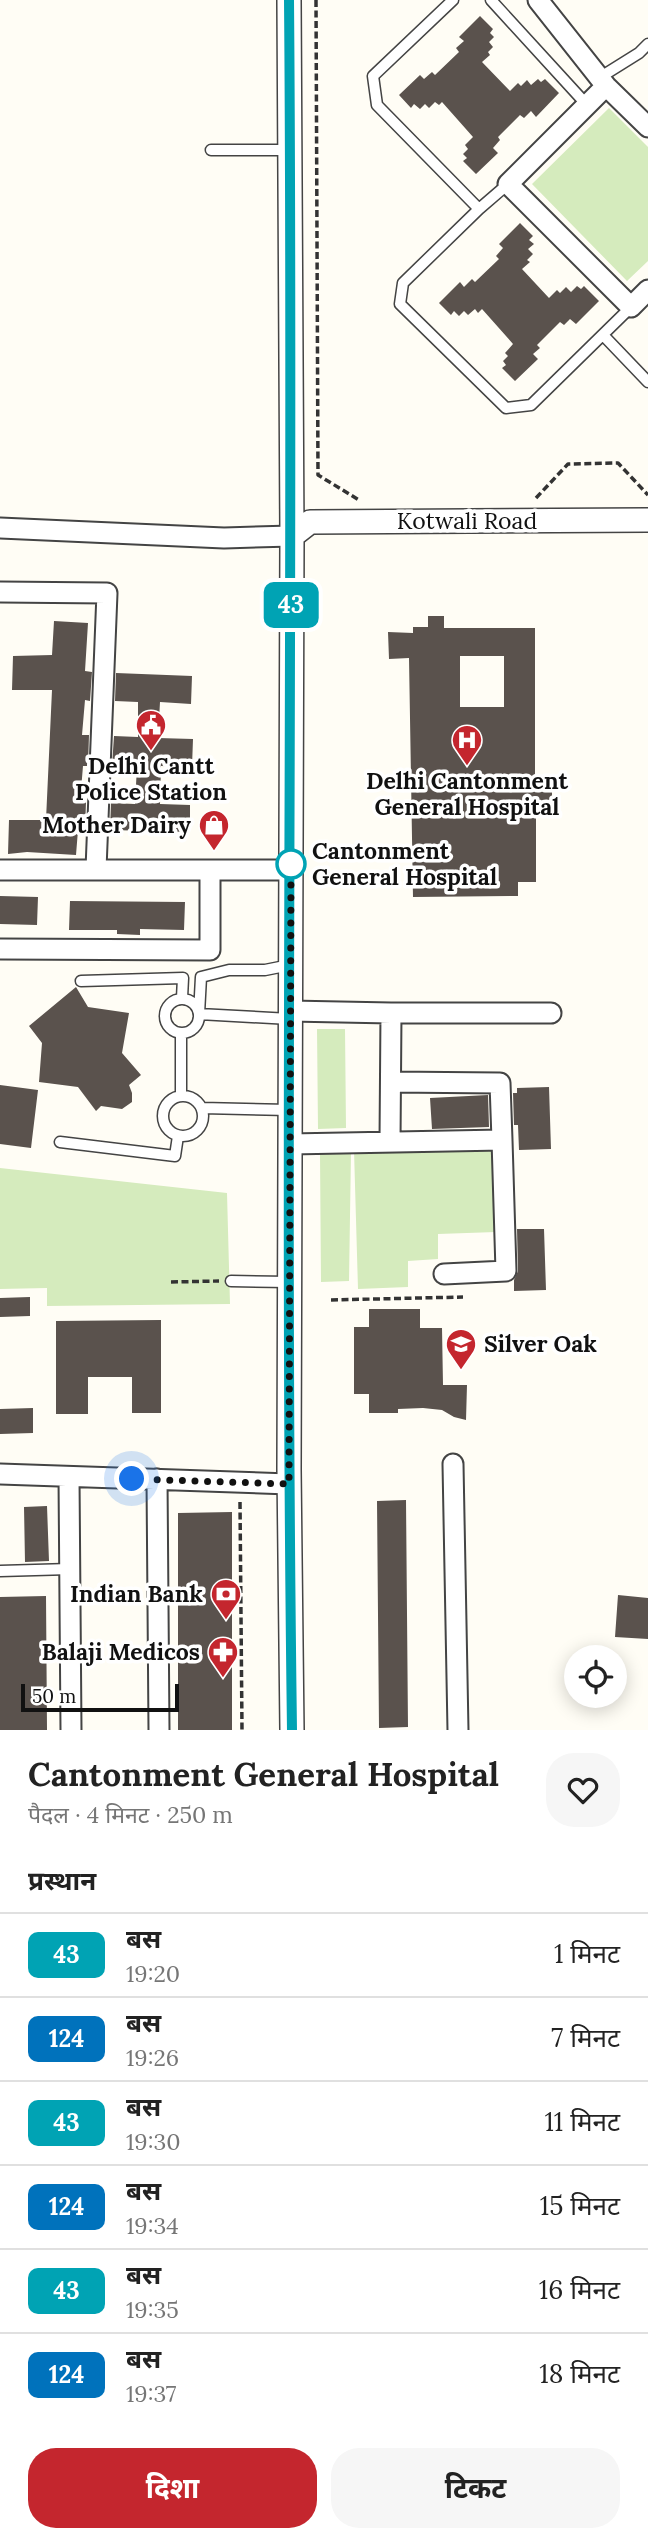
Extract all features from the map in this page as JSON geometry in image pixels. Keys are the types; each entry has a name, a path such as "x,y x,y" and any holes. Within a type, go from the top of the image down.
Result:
{"street":[{"path":"289,0 292,536 289,1484 292,1730"},
{"path":"538,0 602,82 648,127"},
{"path":"602,82 587,106 508,184 631,306 648,290"},
{"name":"Kotwali Road","path":"292,536 310,522 648,520"},
{"path":"0,528 224,538 292,536"},
{"path":"0,592 107,593 96,869"},
{"path":"0,870 291,870"},
{"path":"0,949 210,950 209,871"},
{"path":"390,1142 391,1013"},
{"path":"290,1016 551,1013"},
{"path":"391,1082 500,1083 506,1271 444,1274"},
{"path":"290,1144 502,1140"},
{"path":"453,1464 458,1730"},
{"path":"0,1474 289,1484"},
{"path":"69,1476 71,1730"},
{"path":"157,1479 159,1730"}],"lane":[{"path":"453,0 373,76 377,105 479,208"},
{"path":"491,0 587,106"},
{"path":"602,82 648,44"},
{"path":"211,149 289,150"},
{"path":"508,184 479,208 403,283 400,304 506,408 531,405 631,306"},
{"path":"603,335 648,382"},
{"path":"80,981 201,977 229,970 265,971 290,965"},
{"path":"199,1014 191,1001 182,998 168,1004 164,1017 169,1028 181,1033 193,1029 199,1014 201,977"},
{"path":"182,998 183,978"},
{"path":"199,1014 290,1016"},
{"path":"181,1033 181,1096"},
{"path":"181,1096 193,1098 202,1108 203,1121 191,1135 178,1136 167,1129 162,1118 165,1105 181,1096"},
{"path":"202,1108 290,1110"},
{"path":"60,1142 175,1156 178,1136"},
{"path":"231,1281 290,1282"},
{"path":"0,1571 70,1569"}],"path":[{"path":"316,0 318,475 360,501"},
{"path":"532,502 568,464 618,463 648,495"},
{"path":"171,1282 231,1281"},
{"path":"331,1300 463,1297"},
{"path":"240,1482 242,1730"}],"green space":[{"path":"609,108 648,147 648,261 627,281 532,184"},
{"path":"317,1029 345,1029 346,1128 318,1129"},
{"path":"494,1146 496,1232 438,1234 438,1259 408,1261 408,1287 358,1289 354,1150"},
{"path":"351,1152 349,1281 321,1282 320,1154"},
{"path":"0,1168 227,1193 230,1304 47,1306 47,1288 0,1289"}],"building":[{"path":"480,16 493,29 490,33 494,37 489,42 493,47 488,52 490,55 482,62 510,91 518,83 521,86 527,80 531,85 538,79 541,82 545,79 559,93 536,117 531,111 524,118 520,115 498,137 500,140 493,148 498,153 476,174 463,161 467,158 463,154 468,149 465,145 473,137 442,102 439,105 435,102 429,108 425,104 420,109 414,104 411,108 399,95 420,75 424,79 432,72 435,75 459,52 456,48 464,41 459,37"},
{"path":"520,223 533,236 529,240 534,244 528,249 533,254 527,260 530,262 522,269 549,298 557,290 560,293 566,287 571,292 577,286 581,289 584,286 599,301 576,324 570,319 564,325 560,322 537,345 540,348 533,354 538,359 515,381 502,368 506,365 503,361 508,356 505,353 513,344 482,309 478,313 475,309 468,315 464,311 459,316 454,311 451,315 439,303 460,282 464,287 472,279 475,282 499,259 496,256 503,248 499,244"},
{"path":"428,616 444,616 444,628 535,628 535,787 552,787 552,815 536,815 536,882 518,882 518,896 413,897 409,658 389,659 388,632 413,633 413,627 428,627","holes":["460,656 504,656 504,707 460,707"]},
{"path":"54,621 88,623 85,671 92,672 90,701 85,700 82,735 89,735 88,766 83,766 80,802 86,802 85,830 78,830 76,855 27,852 8,854 9,820 46,820 52,690 12,690 13,656 52,655"},
{"name":"Delhi Cantt Police Station","path":"116,673 192,676 191,704 160,702 158,738 193,739 192,767 161,766 160,804 190,805 190,832 110,830 111,803 135,804 137,766 112,766 114,736 138,737 138,702 115,701"},
{"path":"0,896 38,897 37,925 0,924"},
{"path":"70,901 185,902 184,930 140,929 140,935 117,934 117,930 69,930"},
{"path":"76,987 88,1007 129,1013 122,1053 141,1075 129,1085 132,1102 122,1109 101,1106 96,1111 78,1087 39,1082 42,1043 29,1026"},
{"path":"0,1085 38,1090 31,1148 0,1144"},
{"path":"549,1087 551,1149 519,1150 518,1125 514,1125 513,1093 517,1093 517,1088"},
{"path":"488,1095 489,1127 432,1129 430,1098"},
{"path":"517,1229 544,1229 546,1290 514,1291 514,1280 518,1271"},
{"path":"30,1297 30,1316 0,1317 0,1298"},
{"path":"369,1309 420,1309 420,1328 442,1328 443,1385 467,1385 466,1420 442,1410 423,1408 398,1409 398,1413 369,1413 369,1394 354,1394 354,1327 369,1327"},
{"path":"161,1320 161,1413 132,1413 132,1377 88,1377 88,1414 56,1414 56,1321"},
{"path":"33,1408 33,1433 0,1434 0,1409"},
{"path":"406,1500 408,1727 379,1728 377,1501"},
{"path":"47,1506 49,1561 25,1562 24,1507"},
{"path":"232,1512 232,1730 178,1730 178,1513"},
{"path":"618,1595 648,1598 648,1639 615,1637"},
{"path":"46,1596 47,1730 0,1730 0,1597"}],"bus line":[{"name":"43","path":"289,0 292,524 289,1484 292,1730"}],"place":[{"name":"Delhi Cantt Police Station","path":"151,752"},
{"name":"Delhi Cantonment General Hospital","path":"467,767"},
{"name":"Mother Dairy","path":"214,852"},
{"name":"Cantonment General Hospital","path":"291,864"},
{"name":"Silver Oak","path":"461,1371"},
{"name":"Indian Bank","path":"226,1621"},
{"name":"Balaji Medicos","path":"223,1679"}],"route":[{"path":"132,1479 289,1484 291,864"}]}
